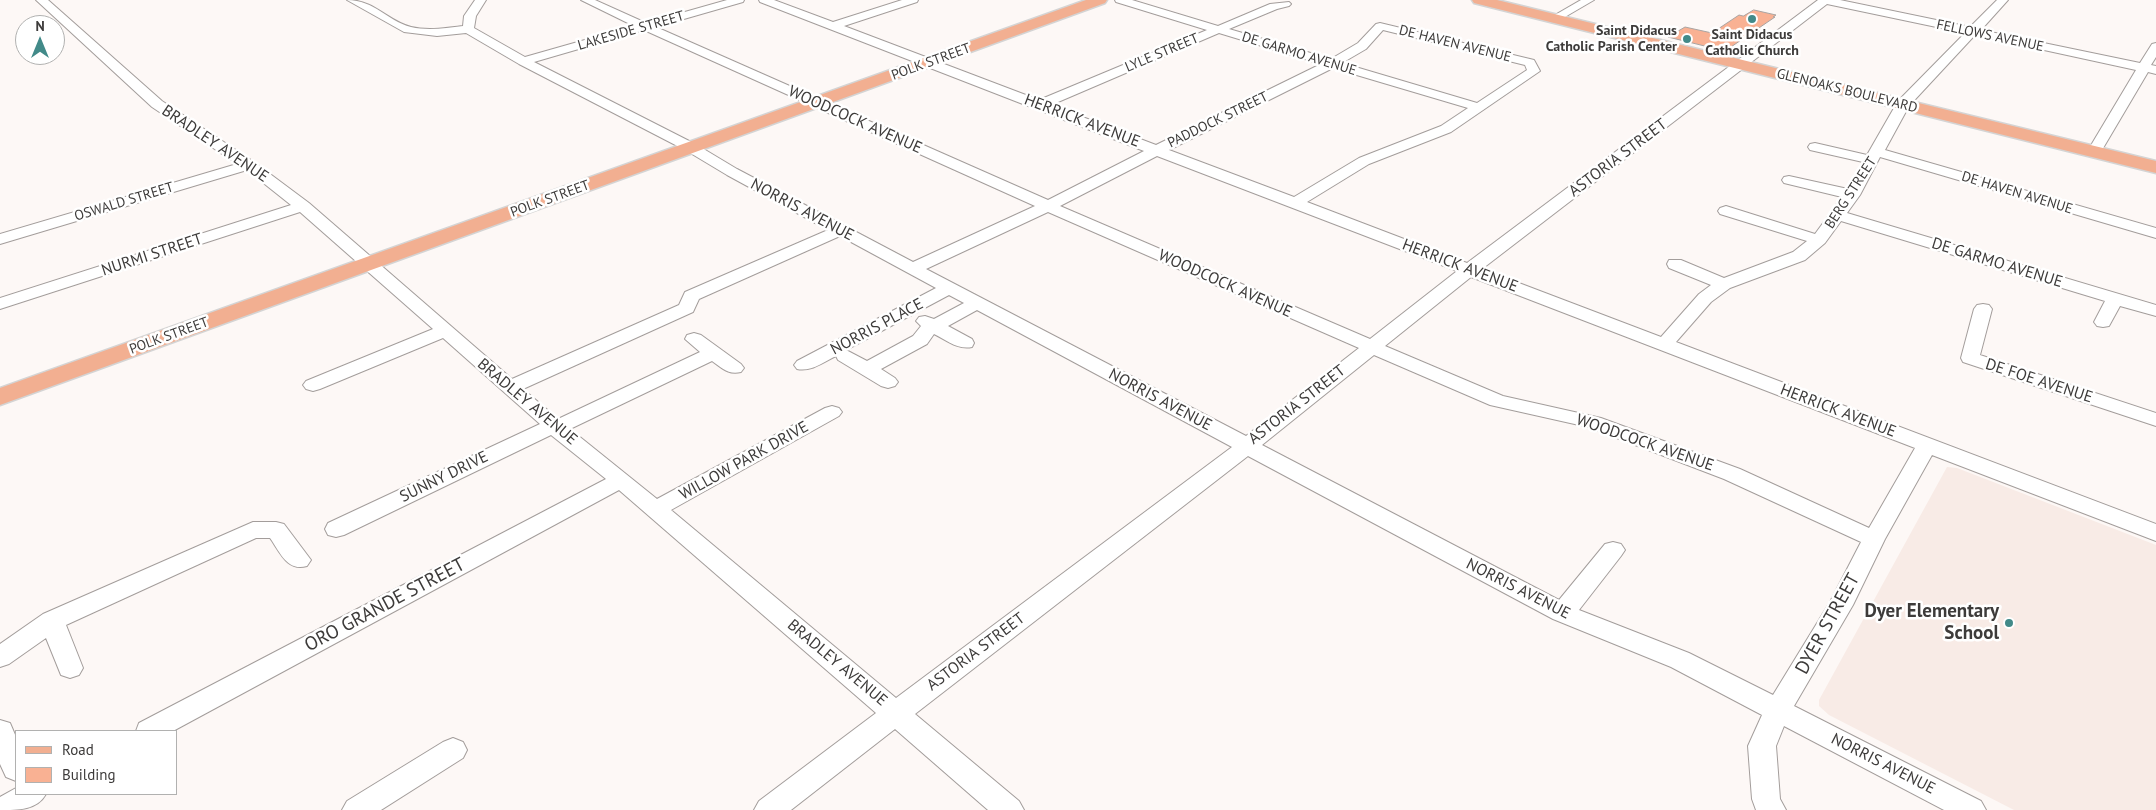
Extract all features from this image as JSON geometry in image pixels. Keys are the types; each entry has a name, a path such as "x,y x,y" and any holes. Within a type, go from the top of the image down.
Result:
{"main road":[{"name":"POLK STREET","path":"0,397 1100,0"},
{"name":"GLENOAKS BOULEVARD","path":"1479,0 2156,167"}],"street":[{"name":"BRADLEY AVENUE","path":"41,0 156,104 249,165 303,206 554,427 622,480 1009,810"},
{"path":"352,0 408,30 436,32 468,29 470,16 481,0"},
{"name":"WOODCOCK AVENUE","path":"586,0 1048,206 1497,402 1594,422 1723,471 1874,539"},
{"name":"LAKESIDE STREET","path":"523,61 739,0"},
{"name":"HERRICK AVENUE","path":"764,0 2156,533"},
{"path":"833,26 914,0"},
{"name":"DE GARMO AVENUE","path":"1120,0 1478,107"},
{"path":"1554,19 1589,0"},
{"name":"FELLOWS AVENUE","path":"1825,0 2150,69"},
{"name":"ASTORIA STREET","path":"769,810 1247,446 1469,270 1825,0"},
{"name":"BERG STREET","path":"1665,344 1705,298 1724,284 1799,256 1819,240 1852,195 1903,104 2003,0"},
{"name":"LYLE STREET","path":"1039,104 1274,6 1285,4"},
{"name":"DE HAVEN AVENUE","path":"1380,26 1530,63 1534,71 1478,107"},
{"name":"PADDOCK STREET","path":"913,269 1048,206 1331,64 1362,46 1380,26"},
{"name":"NORRIS AVENUE","path":"468,29 523,61 692,148 732,172 913,269 1562,613 1680,660 1971,810"},
{"path":"2094,152 2150,69 2156,47"},
{"path":"1295,203 1364,161 1446,129 1478,107"},
{"name":"DE HAVEN AVENUE","path":"1814,147 1874,156 1961,176 2002,190 2149,232"},
{"name":"OSWALD STREET","path":"0,239 249,165"},
{"path":"1790,180 1852,195"},
{"name":"NURMI STREET","path":"0,304 303,206"},
{"path":"1726,211 1819,240"},
{"name":"DE GARMO AVENUE","path":"1838,215 2156,311"},
{"path":"509,388 687,308 691,296 842,230"},
{"path":"2136,246 2149,232"},
{"path":"1675,264 1724,284"},
{"name":"NORRIS PLACE","path":"804,365 950,288"},
{"path":"2103,322 2115,299"},
{"path":"867,369 920,340 934,326 978,303"},
{"name":"DE FOE AVENUE","path":"1983,309 1970,358 2156,420"},
{"path":"916,316 965,343"},
{"path":"313,384 445,332"},
{"path":"694,339 734,368"},
{"name":"SUNNY DRIVE","path":"336,529 713,353"},
{"path":"845,356 888,382"},
{"name":"WILLOW PARK DRIVE","path":"656,509 832,412"},
{"name":"DYER STREET","path":"1771,810 1766,800 1762,746 1778,710 1841,605 1874,539 1927,445"},
{"name":"ORO GRANDE STREET","path":"151,730 622,480"},
{"path":"0,657 52,621 253,530 276,530 299,560"},
{"path":"1562,613 1614,550"},
{"path":"52,621 70,668"},
{"path":"0,731 15,767"},
{"path":"357,810 453,750"},
{"path":"3,810 30,798"}],"shaded area":[{"name":"Dyer Elementary School","path":"1947,467 1957,468 2156,545 2156,810 2014,810 1829,715 1819,706 1819,700"}],"building":[{"path":"1754,10 1776,15 1725,51 1668,37 1685,27 1712,33 1739,15 1743,16"}],"place":[{"name":"Saint Didacus Catholic Church","path":"1752,19"},
{"name":"Saint Didacus Catholic Parish Center","path":"1687,39"},
{"name":"Dyer Elementary School","path":"2009,623"}]}
